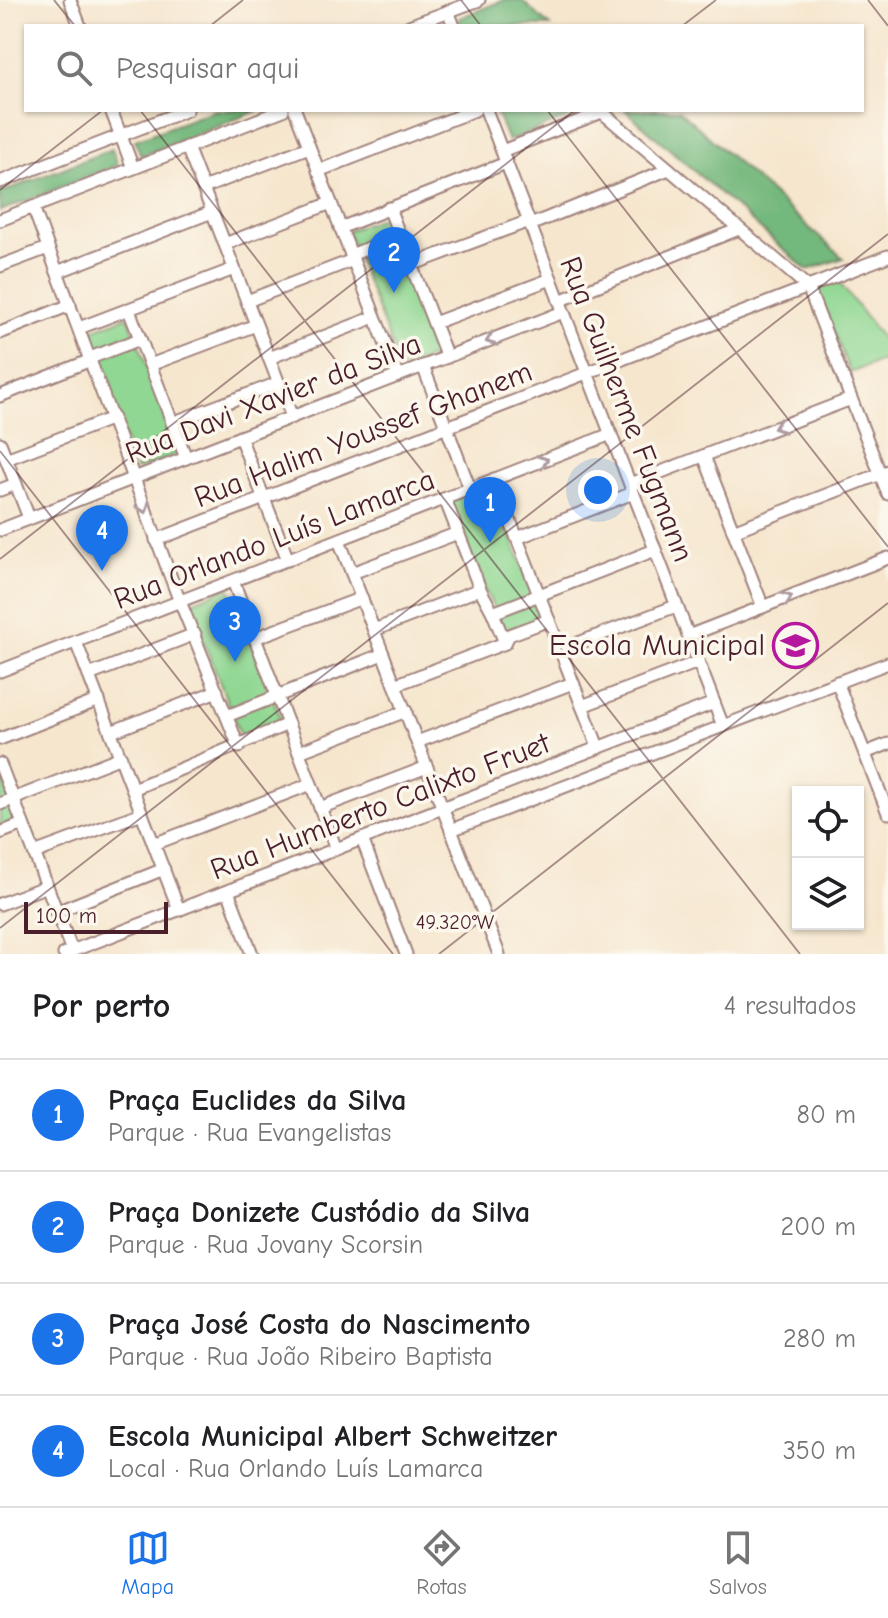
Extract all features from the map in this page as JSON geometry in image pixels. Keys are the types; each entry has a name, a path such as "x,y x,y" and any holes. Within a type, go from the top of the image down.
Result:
{"street":[{"path":"70,0 79,24"},
{"path":"414,24 479,0"},
{"path":"448,11 453,24"},
{"path":"112,112 133,168"},
{"path":"0,182 182,112"},
{"path":"0,220 278,112"},
{"path":"296,112 398,376"},
{"path":"318,171 470,112"},
{"name":"Rua Guilherme Fugmann","path":"487,112 723,726"},
{"path":"340,228 602,112 808,287 851,399 884,473 888,494"},
{"path":"187,147 292,417"},
{"path":"203,188 309,147"},
{"path":"411,265 669,169"},
{"path":"225,244 331,203"},
{"path":"33,207 136,477 135,484 156,540 239,747"},
{"path":"389,208 447,357"},
{"path":"57,272 212,212"},
{"name":"Rua Davi Xavier da Silva","path":"0,530 447,357 739,229"},
{"path":"247,301 400,235"},
{"path":"0,266 48,248"},
{"name":"Rua Halim Youssef Ghanem","path":"156,540 888,256"},
{"path":"79,328 234,269"},
{"path":"434,323 551,279"},
{"path":"0,333 70,305"},
{"path":"129,310 186,458"},
{"path":"269,358 375,317"},
{"path":"150,365 256,325"},
{"path":"0,396 140,339"},
{"path":"423,366 470,489"},
{"path":"172,423 278,383"},
{"path":"517,538 704,456 851,399"},
{"path":"6,459 113,418"},
{"name":"Rua Orlando Luís Lamarca","path":"0,671 611,434"},
{"path":"240,437 288,560"},
{"path":"0,443 29,518"},
{"path":"704,456 763,607"},
{"path":"733,531 884,473"},
{"path":"494,479 598,747"},
{"path":"0,490 16,484"},
{"path":"445,499 505,643"},
{"path":"352,573 458,533"},
{"path":"339,540 499,954"},
{"path":"493,613 655,550"},
{"path":"688,636 888,558"},
{"path":"233,581 336,849"},
{"path":"374,630 480,589"},
{"path":"255,638 362,598"},
{"path":"560,650 676,606"},
{"path":"395,685 505,643 509,635 549,620"},
{"path":"89,675 195,634"},
{"path":"76,642 179,910"},
{"path":"227,716 383,654"},
{"path":"582,706 698,662"},
{"path":"451,830 888,663"},
{"path":"837,682 888,813"},
{"path":"417,742 573,683"},
{"path":"111,732 217,691"},
{"path":"0,739 99,700"},
{"name":"Rua Humberto Calixto Fruet","path":"68,953 714,703"},
{"path":"299,752 406,711"},
{"path":"133,789 288,724"},
{"path":"865,753 888,744"},
{"path":"0,804 121,757"},
{"path":"0,764 47,886 68,953"},
{"path":"320,808 427,767"},
{"path":"154,844 311,784"},
{"path":"34,853 142,813"},
{"path":"0,833 23,824"},
{"path":"362,839 406,954"},
{"path":"56,912 164,869"},
{"path":"0,904 47,886"},
{"path":"228,891 252,954"}],"green space":[{"path":"504,0 521,0 548,24 461,24 459,18"},
{"path":"210,112 254,112 141,156 135,140"},
{"path":"496,112 583,112 508,141"},
{"path":"627,112 681,112 843,258 807,270"},
{"path":"112,149 118,165 0,211 0,193"},
{"path":"386,216 440,354 401,369 347,231"},
{"path":"838,281 888,346 888,358 850,373 817,289"},
{"path":"128,316 180,453 136,470 84,333"},
{"path":"491,486 543,619 506,633 483,586 450,501"},
{"path":"229,587 282,722 241,737 189,603"},
{"path":"0,774 18,821 0,828"}],"place":[{"name":"Praça Donizete Custódio da Silva","path":"394,293"},
{"name":"Praça Euclides da Silva","path":"490,543"},
{"name":"Escola Municipal Albert Schweitzer","path":"102,571"},
{"name":"Escola Municipal","path":"796,645"},
{"name":"Praça José Costa do Nascimento","path":"235,662"}]}
